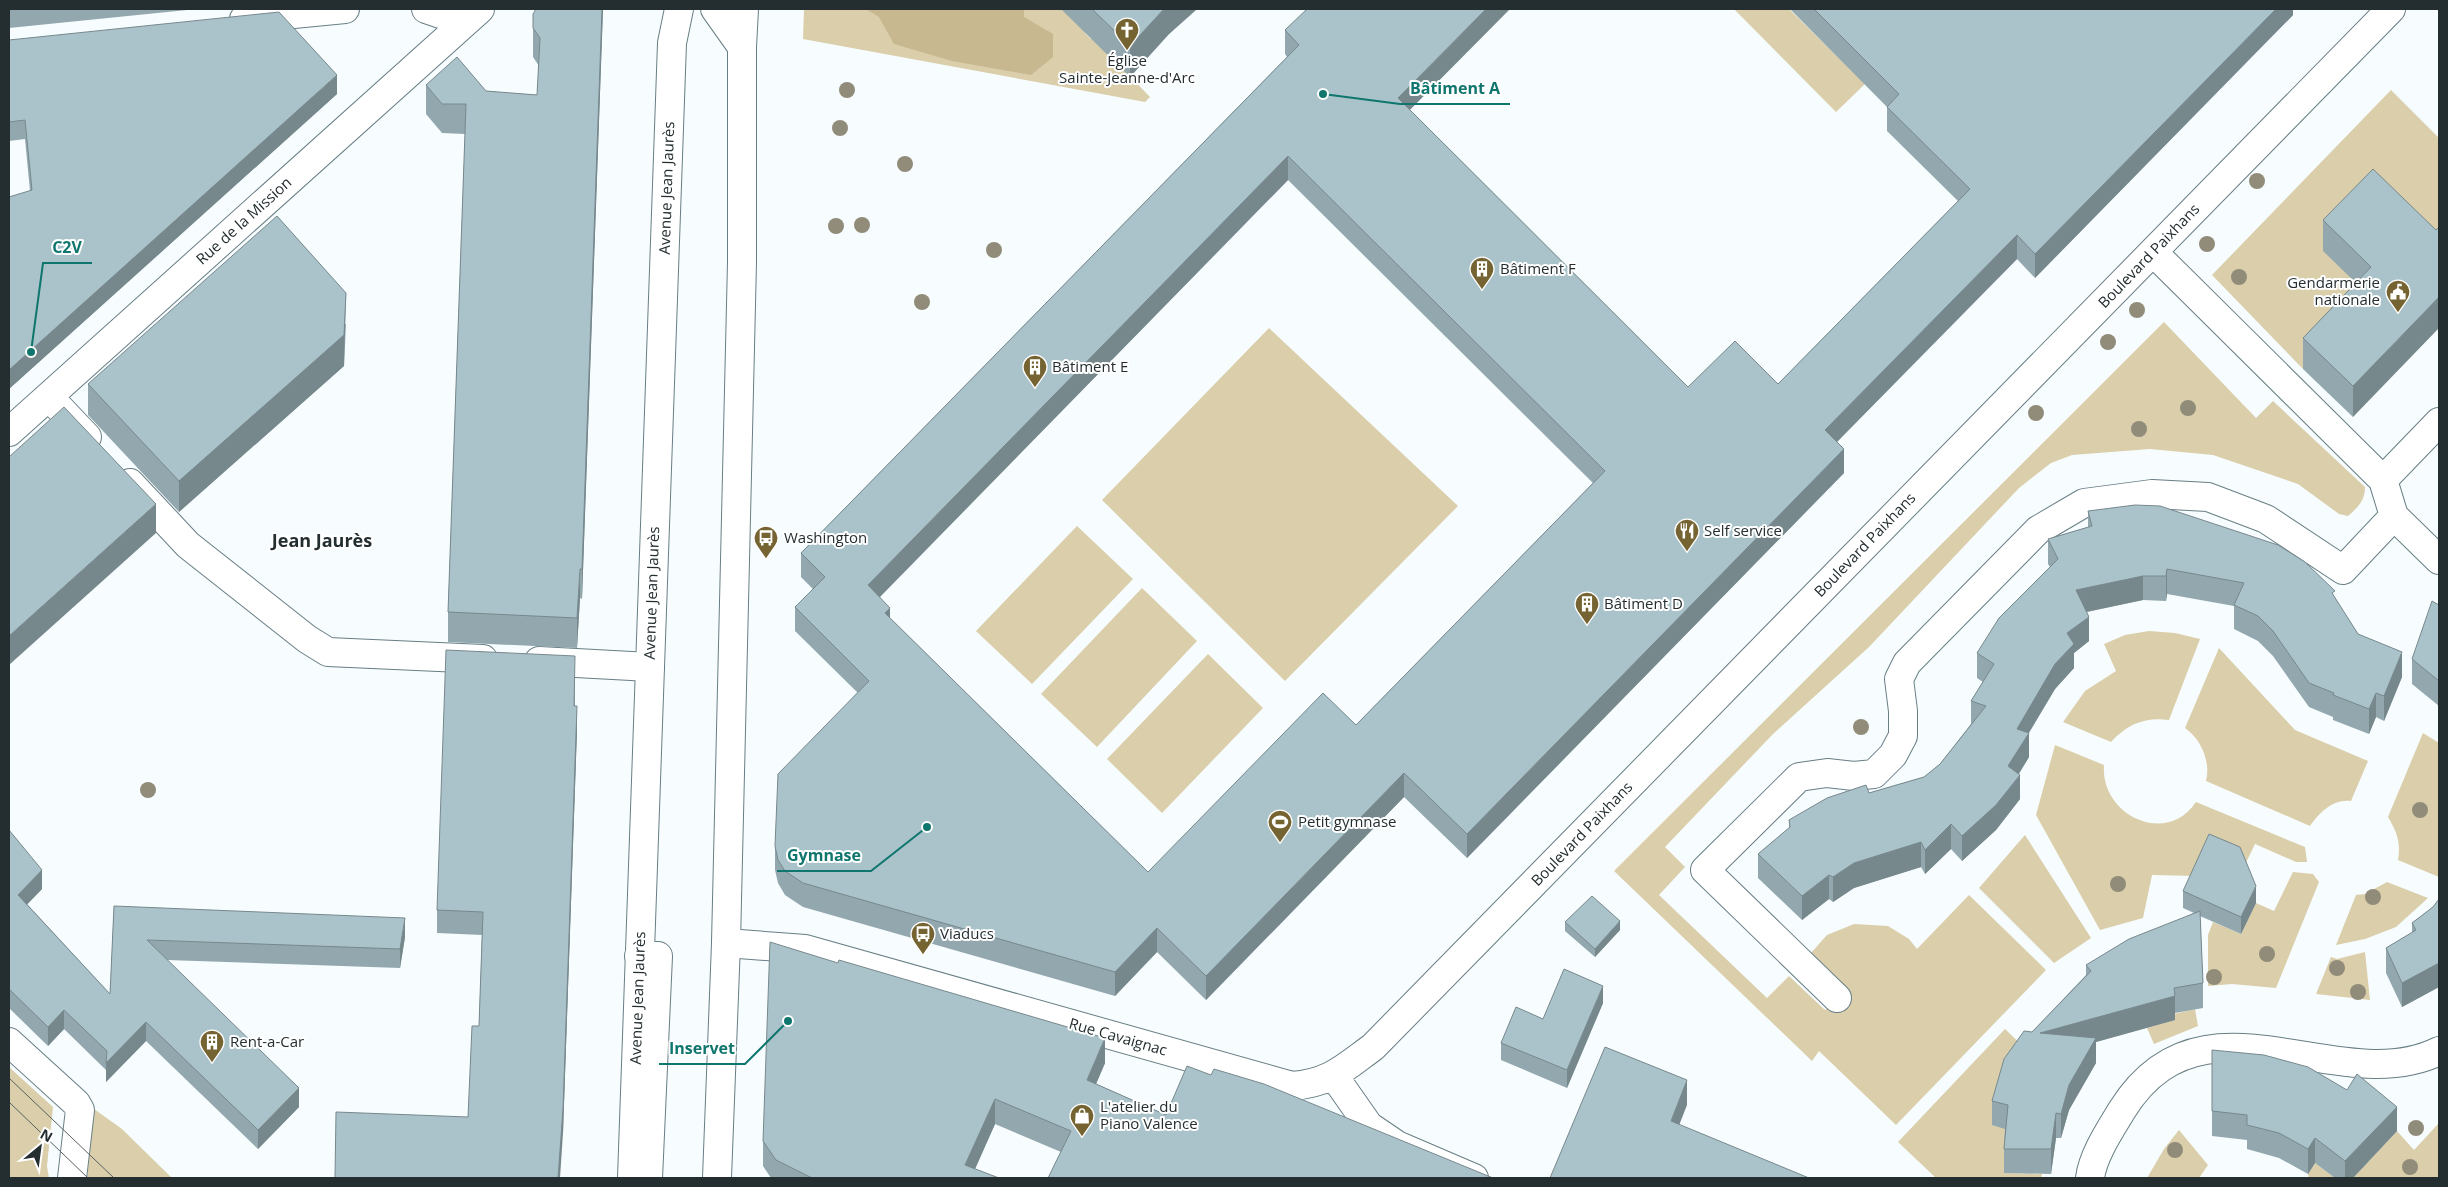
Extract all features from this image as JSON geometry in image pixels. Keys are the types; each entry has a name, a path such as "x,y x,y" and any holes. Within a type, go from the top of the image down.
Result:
{"street":[{"path":"216,22 345,9"},
{"path":"426,9 472,16"},
{"name":"Avenue Jean Jaurès","path":"632,1178 672,43 679,9"},
{"path":"715,9 742,47"},
{"path":"717,1178 726,943 742,262 742,47 744,9"},
{"name":"Boulevard Paixhans","path":"1334,1076 1373,1047 2391,9"},
{"name":"Rue de la Mission","path":"9,432 472,16"},
{"path":"2153,252 2384,480 2394,516 2439,560"},
{"path":"49,396 188,545 307,639 328,652 650,666"},
{"path":"2384,480 2439,422"},
{"path":"1837,998 1705,870 1799,777 1827,773 1854,776 1874,774 1893,755 1903,736 1903,711 1899,679 1907,663 2038,530 2084,503 2152,494 2208,497 2266,519 2343,570 2394,516"},
{"name":"Rue Cavaignac","path":"726,943 805,949 1292,1086 1313,1084 1334,1076"},
{"path":"639,956 658,956 648,1178"},
{"path":"9,1042 76,1103 80,1110 72,1178"},
{"path":"2090,1178 2108,1133 2128,1100 2153,1074 2182,1056 2207,1048 2254,1048 2376,1064 2425,1058 2439,1050"},
{"path":"1334,1076 1369,1126 1397,1145 1474,1178"}],"shaded area":[{"path":"804,9 1065,9 1087,31 1085,33 1091,39 1092,37 1150,97 1145,102 803,39"},
{"path":"866,9 1024,9 1024,17 1053,34 1053,57 1031,75 952,61 894,44 879,17"},
{"path":"1734,9 1789,9 1865,84 1836,112"},
{"path":"2391,90 2439,138 2439,258 2371,298 2303,369 2212,275"},
{"path":"2164,322 2256,418 2273,401 2365,487 2362,500 2355,510 2348,516 2339,514 2298,484 2213,455 2150,449 2072,455 2051,463 2019,488 1869,647 1773,734 1665,847 1685,867 1659,895 1767,998 1789,976 1825,1010 1837,998 1810,954 1827,935 1854,924 1888,926 1909,939 1917,949 1969,895 2046,970 1896,1125 1819,1051 1812,1061 1614,871"},
{"path":"1269,328 1458,506 1285,681 1102,500"},
{"path":"1077,526 1133,579 1032,684 976,631"},
{"path":"1142,588 1197,641 1097,747 1041,694"},
{"path":"2149,631 2175,633 2200,639 2169,720 2160,719 2137,723 2130,726 2111,742 2063,722 2085,691 2116,671 2104,644 2125,635"},
{"path":"2219,648 2295,730 2368,761 2351,801 2333,804 2318,816 2310,826 2206,781 2206,759 2196,738 2185,728"},
{"path":"1208,654 1263,708 1162,813 1107,759"},
{"path":"2423,733 2439,743 2439,877 2398,860 2399,848 2397,838 2388,817"},
{"path":"2055,745 2104,765 2106,783 2112,798 2123,811 2137,819 2153,823 2168,822 2183,815 2196,802 2305,847 2307,862 2296,862 2255,844 2242,871 2256,903 2197,876 2152,875 2143,918 2100,930 2036,815"},
{"path":"2025,835 2091,938 2054,963 1979,888"},
{"path":"2293,872 2313,874 2319,882 2276,988 2232,984 2208,986 2208,935 2213,922 2241,934 2256,903 2274,911"},
{"path":"2387,882 2428,898 2396,927 2365,939 2336,945 2356,895 2365,894"},
{"path":"2365,952 2370,1000 2316,994 2331,957 2337,959"},
{"path":"2195,1009 2198,1026 2154,1044 2147,1028 2174,1020 2174,1014"},
{"path":"2005,1029 2028,1051 2008,1129 2004,1173 2042,1174 2041,1178 1936,1178 1898,1142"},
{"path":"9,1067 53,1107 47,1166 49,1178 9,1178"},
{"path":"94,1109 122,1129 172,1178 87,1178"},
{"path":"2439,1123 2439,1178 2353,1178 2397,1131 2414,1150"},
{"path":"2179,1130 2208,1165 2199,1178 2147,1178 2164,1149"},
{"path":"2315,1163 2335,1178 2309,1178 2308,1174"}],"building":[{"path":"536,9 602,9 582,569 580,569 577,618 448,612 466,104 442,104 426,85 457,57 486,91 537,95 540,38 533,28 533,14"},
{"path":"1092,9 1164,9 1130,46"},
{"path":"1307,9 1486,9 1398,98 1688,387 1735,341 1778,384 1970,189 1887,107 1899,94 1814,9 2276,9 2035,254 2017,235 1825,430 1844,449 1467,834 1404,773 1206,976 1157,928 1115,972 803,883 785,871 778,860 775,846 778,774 869,681 795,607 825,577 801,553 1299,45 1285,30","holes":["1288,156 1605,471 1356,725 1323,693 1148,872 885,613 890,608 868,585"]},
{"path":"279,12 337,75 9,370 9,197 32,190 25,120 9,122 9,40"},
{"name":"Gendarmerie nationale","path":"2373,169 2436,230 2439,227 2439,297 2353,386 2303,338 2371,267 2323,220"},
{"path":"277,216 346,293 344,335 179,481 88,384"},
{"path":"64,407 156,504 9,636 9,457"},
{"path":"2135,505 2160,506 2278,545 2305,562 2335,591 2332,593 2358,634 2402,652 2384,696 2376,693 2369,709 2309,683 2273,631 2258,616 2234,605 2244,583 2167,569 2166,576 2143,576 2076,590 2089,617 2067,633 2074,644 2055,664 2017,729 2029,733 2008,766 2020,775 1996,805 1962,836 1951,824 1925,850 1921,842 1854,863 1833,877 1829,875 1802,896 1758,854 1790,827 1789,820 1827,798 1866,785 1869,793 1924,777 1940,764 1986,706 1971,701 1994,664 1977,653 1999,618 2058,559 2048,539 2092,526 2088,511"},
{"path":"2432,601 2439,605 2439,681 2412,659"},
{"path":"446,650 575,656 574,706 577,706 563,1109 558,1178 335,1178 336,1112 468,1117 472,1026 479,1026 483,912 437,910"},
{"path":"9,830 42,870 18,895 110,994 114,906 405,918 400,949 147,940 299,1088 258,1130 146,1022 106,1063 107,1051 64,1010 48,1027 9,989"},
{"path":"2209,834 2240,847 2256,886 2241,917 2183,891"},
{"path":"1592,896 1620,921 1595,949 1565,922"},
{"path":"2439,899 2439,963 2402,983 2386,948 2416,930 2412,923 2433,907"},
{"path":"2200,911 2203,983 2174,988 2175,996 2040,1033 2096,1038 2069,1085 2061,1114 2056,1113 2051,1149 2004,1149 2008,1105 1992,1101 2004,1059 2024,1031 2032,1032 2091,971 2086,965 2129,939"},
{"path":"770,942 838,963 839,960 1105,1038 1087,1080 1166,1115 1187,1066 1211,1075 1214,1069 1264,1084 1493,1178 1048,1178 1071,1131 995,1099 965,1165 999,1178 812,1178 776,1160 763,1141"},
{"path":"1564,969 1603,986 1567,1070 1501,1043 1516,1007 1543,1019"},
{"path":"1605,1047 1687,1080 1671,1121 1809,1178 1550,1178"},
{"path":"2212,1050 2264,1055 2308,1067 2347,1090 2357,1074 2397,1107 2345,1161 2315,1138 2308,1149 2279,1133 2247,1125 2247,1115 2212,1111"}],"tram line":[{"path":"9,1078 114,1178"},
{"path":"9,1102 88,1178"}],"place":[{"name":"Église Sainte-Jeanne-d'Arc","path":"1127,51"},
{"name":"Bâtiment A","path":"1323,94"},
{"name":"Bâtiment F","path":"1482,290"},
{"name":"Gendarmerie nationale","path":"2398,313"},
{"name":"C2V","path":"31,352"},
{"name":"Bâtiment E","path":"1035,388"},
{"name":"Self service","path":"1687,552"},
{"name":"Washington","path":"766,559"},
{"name":"Bâtiment D","path":"1587,625"},
{"name":"Gymnase","path":"927,827"},
{"name":"Petit gymnase","path":"1280,843"},
{"name":"Viaducs","path":"923,955"},
{"name":"Inservet","path":"788,1021"},
{"name":"Rent-a-Car","path":"212,1063"},
{"name":"L'atelier du Piano Valence","path":"1082,1137"}],"district":[{"name":"Jean Jaurès","path":"322,541"}]}
